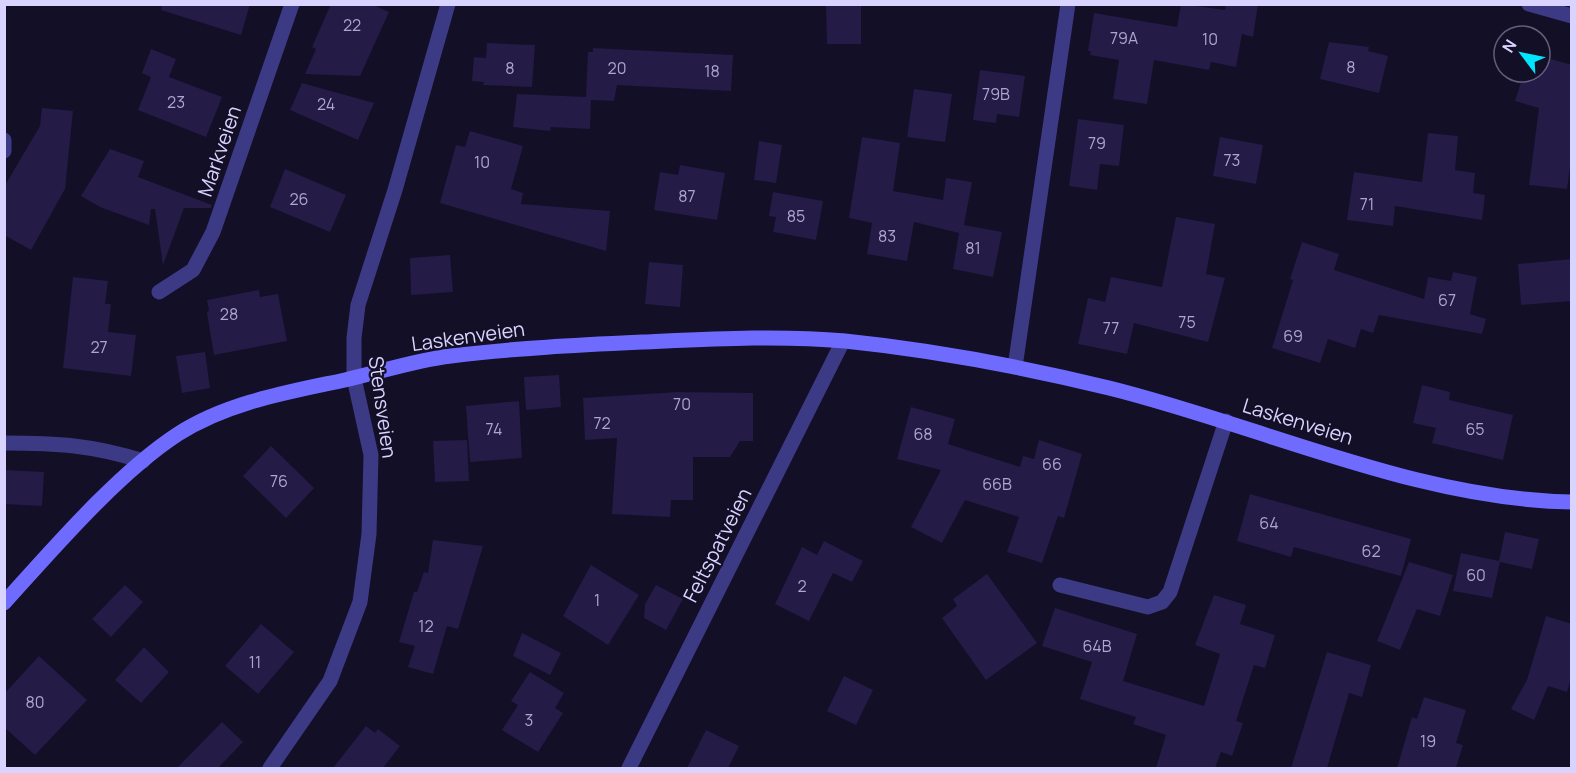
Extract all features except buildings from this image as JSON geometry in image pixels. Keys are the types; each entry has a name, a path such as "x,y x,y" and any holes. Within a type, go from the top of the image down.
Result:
{"street":[{"name":"Markveien","path":"159,292 193,270 213,232 292,4"},
{"name":"Stensveien","path":"270,768 330,681 360,602 369,534 371,454 354,378 354,338 358,305 395,190 447,4"},
{"path":"1015,367 1068,4"},
{"path":"1529,4 1572,16"},
{"path":"4,140 4,151"},
{"name":"Laskenveien","path":"4,603 89,513 143,461 179,434 209,418 260,399 447,356 551,347 730,338 843,341 1015,367 1112,388 1465,492 1528,501 1572,502"},
{"name":"Feltspatveien","path":"629,768 843,341"},
{"path":"1060,585 1148,607 1162,602 1170,592 1226,421"},
{"path":"4,443 52,443 103,449 143,461"}]}
